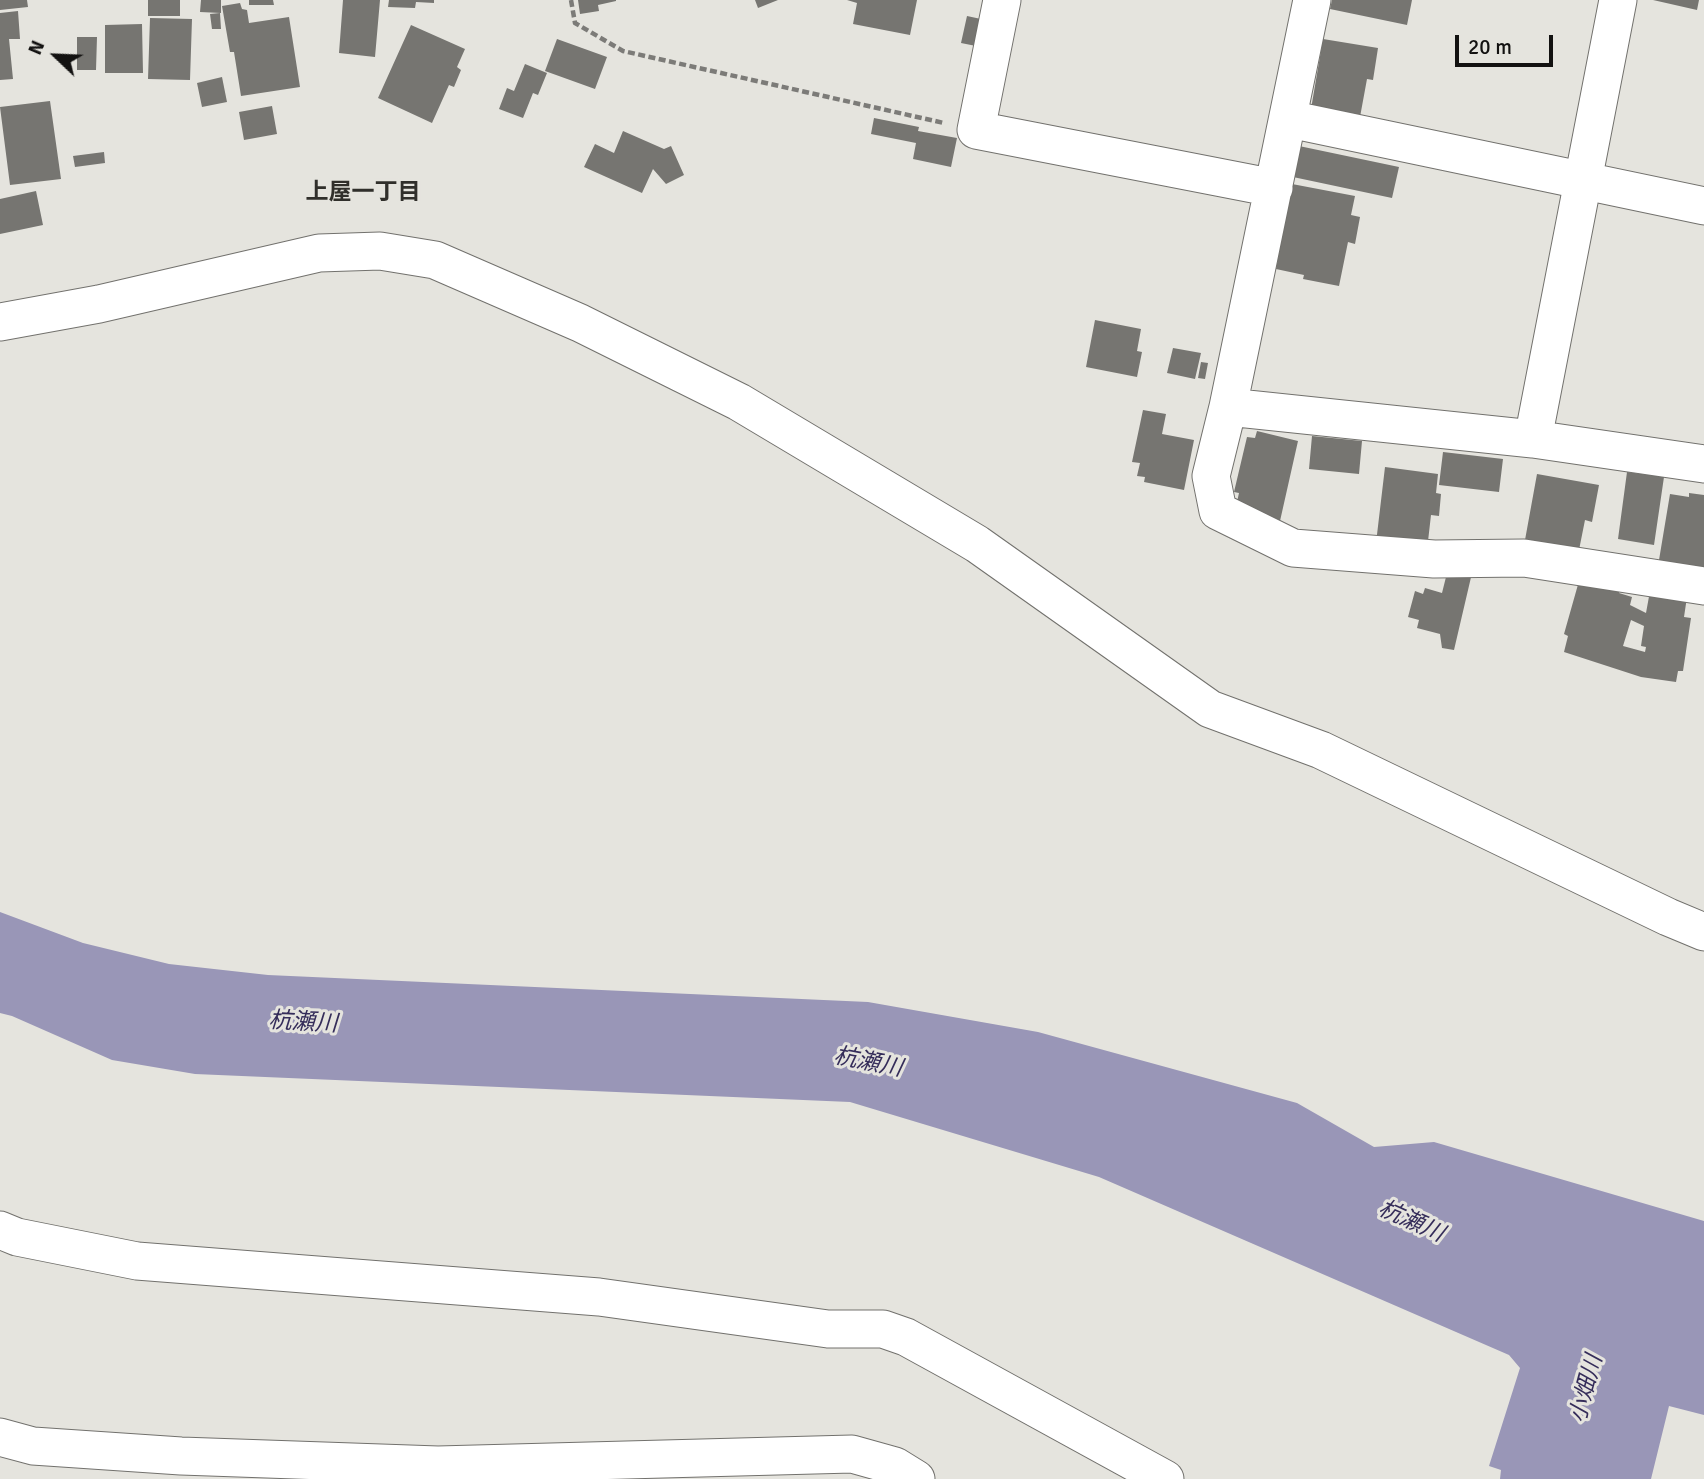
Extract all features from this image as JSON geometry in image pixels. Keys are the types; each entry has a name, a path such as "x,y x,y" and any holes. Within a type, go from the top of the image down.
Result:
{"street":[{"path":"1002,0 975,130 1274,188"},
{"path":"1312,0 1228,407 1211,476 1218,511 1293,548 1434,559 1524,558 1704,586"},
{"path":"1532,439 1618,0"},
{"path":"1289,119 1704,206"},
{"path":"0,322 99,304 320,253 380,251 435,260 580,323 738,402 976,544 1210,709 1321,750 1704,932"},
{"path":"1228,407 1532,439 1704,464"},
{"path":"0,1230 17,1237 137,1261 599,1297 828,1329 883,1329 906,1337 1162,1478"},
{"path":"0,1437 33,1446 181,1457 438,1465 852,1454 895,1466 916,1479"}],"path":[{"path":"572,0 575,23 623,51 975,130"}],"water":[{"path":"0,912 83,943 169,964 268,975 868,1002 1038,1032 1297,1103 1374,1147 1434,1142 1704,1221 1704,1415 1669,1406 1651,1479 1500,1479 1501,1470 1489,1466 1520,1368 1509,1355 1099,1177 850,1102 195,1074 112,1060 0,1013"}],"building":[{"path":"0,0 27,0 28,7 0,10"},
{"path":"148,0 180,0 180,16 148,16"},
{"path":"201,0 221,0 221,13 200,12"},
{"path":"249,0 273,0 274,5 249,5"},
{"path":"343,0 380,0 375,57 339,53"},
{"path":"389,0 434,0 434,3 416,2 415,8 388,7"},
{"path":"578,0 616,1 598,5 599,11 580,14"},
{"path":"755,0 778,0 758,8"},
{"path":"847,0 917,0 910,35 853,24 857,3"},
{"path":"1332,0 1412,0 1407,25 1330,9"},
{"path":"1653,0 1699,0 1697,10"},
{"path":"240,3 242,9 247,10 249,23 289,17 300,87 241,96 234,52 230,52 222,6"},
{"path":"18,11 20,39 9,39 13,79 0,80 0,13"},
{"path":"220,13 221,29 212,29 210,14"},
{"path":"967,16 981,19 976,46 961,43"},
{"path":"150,18 192,19 190,80 148,79"},
{"path":"142,24 143,73 105,73 105,25"},
{"path":"411,25 465,49 457,67 461,70 454,87 449,85 432,123 378,98"},
{"path":"77,37 97,37 96,70 77,70"},
{"path":"557,39 607,57 595,89 545,71"},
{"path":"1323,39 1378,48 1373,80 1367,79 1360,117 1311,109"},
{"path":"525,64 547,73 538,95 533,93 523,118 499,109 507,88 514,91"},
{"path":"222,77 227,102 202,107 197,83"},
{"path":"50,101 61,179 10,185 0,107"},
{"path":"272,106 277,134 244,140 239,112"},
{"path":"874,118 919,127 918,131 957,138 951,167 913,159 916,143 871,134"},
{"path":"623,131 664,149 671,146 684,175 666,184 653,169 642,193 584,167 595,144 614,153"},
{"path":"1299,146 1399,167 1392,198 1293,177"},
{"path":"104,152 105,163 75,167 73,156"},
{"path":"1292,184 1355,196 1351,215 1360,217 1355,244 1348,242 1339,286 1303,279 1304,275 1276,269"},
{"path":"36,191 43,225 0,234 0,199"},
{"path":"1095,320 1141,329 1137,351 1142,352 1137,377 1086,367"},
{"path":"1173,348 1201,353 1195,379 1167,373"},
{"path":"1201,362 1208,363 1205,379 1198,378"},
{"path":"1143,410 1166,414 1162,434 1194,440 1184,490 1144,482 1145,477 1137,476 1140,463 1132,462"},
{"path":"1257,431 1298,441 1280,521 1235,511 1239,493 1234,492 1247,437 1255,438"},
{"path":"1312,436 1362,441 1359,474 1309,469"},
{"path":"1443,452 1503,459 1499,492 1439,485"},
{"path":"1385,467 1438,474 1436,493 1441,494 1439,516 1431,515 1427,550 1376,543"},
{"path":"1627,472 1664,477 1654,545 1618,539"},
{"path":"1537,474 1599,485 1592,522 1585,520 1577,560 1523,551"},
{"path":"1689,493 1704,495 1704,580 1657,572 1670,494 1689,497"},
{"path":"1447,573 1472,573 1454,650 1442,648 1440,634 1417,628 1419,620 1408,617 1415,591 1423,594 1425,588 1442,593"},
{"path":"1579,581 1620,590 1619,593 1632,597 1630,605 1646,613 1650,591 1687,597 1684,617 1691,618 1683,671 1678,671 1676,682 1641,677 1564,652 1568,636 1564,634","holes":["1631,620 1644,626 1641,646 1646,647 1645,652 1623,646"]}],"district":[{"name":"上屋一丁目","path":"363,193"}],"water label":[{"name":"杭瀬川","path":"303,1023"},
{"name":"杭瀬川","path":"868,1063"},
{"name":"杭瀬川","path":"1411,1222"},
{"name":"小畑川","path":"1587,1389"}]}
